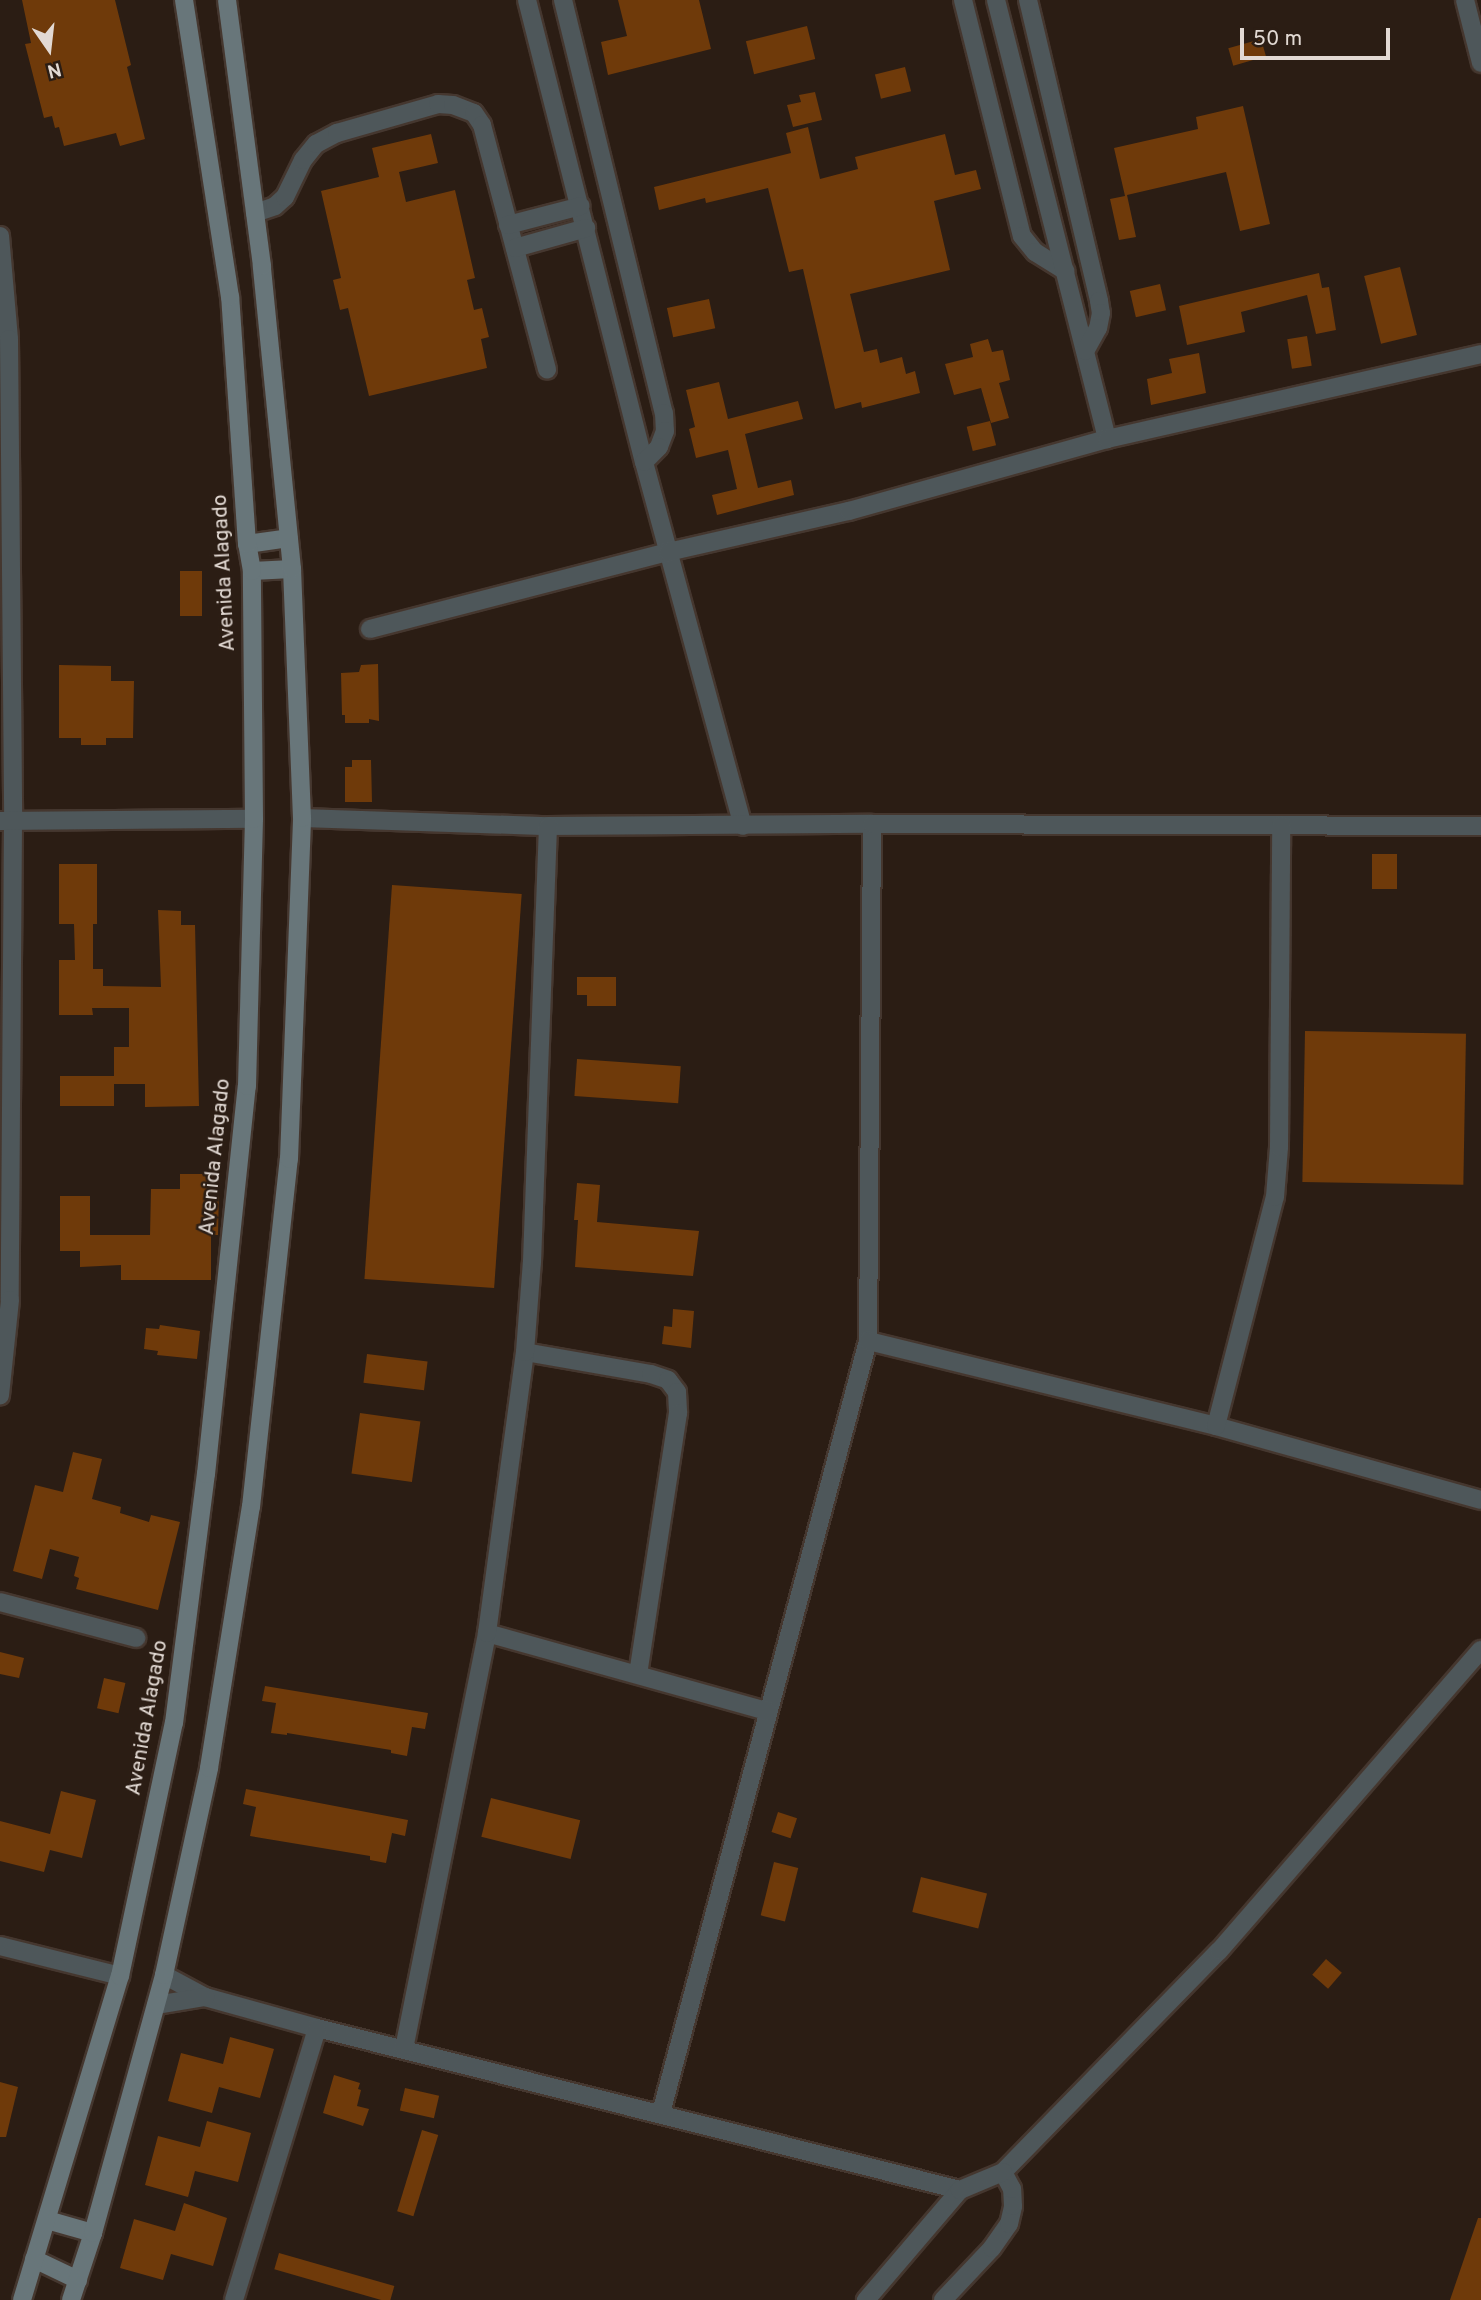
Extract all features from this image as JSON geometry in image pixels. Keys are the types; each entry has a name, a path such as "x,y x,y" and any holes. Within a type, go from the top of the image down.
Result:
{"main road":[{"name":"Avenida Alagado","path":"22,2300 120,1976 174,1723 206,1474 247,1086 254,819 252,571 247,544 230,297 184,0"},
{"path":"71,2300 93,2233 164,1975 209,1768 251,1507 289,1159 302,818 292,569 255,213 227,0"},
{"path":"247,544 289,538"},
{"path":"252,571 292,569"},
{"path":"47,2220 93,2233"},
{"path":"34,2259 78,2280"}],"street":[{"path":"527,0 644,462 743,826"},
{"path":"563,0 664,413 665,431 659,447 644,462"},
{"path":"962,0 1022,236 1035,252 1065,271"},
{"path":"996,0 1107,439"},
{"path":"1028,0 1101,313 1098,328 1085,351"},
{"path":"1465,0 1481,63"},
{"path":"255,213 275,206 285,197 303,160 316,144 337,133 438,104 453,104 474,113 482,125 547,370"},
{"path":"508,225 580,206"},
{"path":"514,248 586,228"},
{"path":"0,236 5,339 6,821 5,1300 0,1395"},
{"path":"370,629 668,551 849,510 1107,439 1481,354"},
{"path":"302,818 548,826 1481,826"},
{"path":"6,821 254,819"},
{"path":"661,2113 868,1341 872,824"},
{"path":"1216,1426 1275,1197 1279,1147 1281,825"},
{"path":"404,2049 487,1633 525,1352 532,1262 548,826"},
{"path":"868,1341 1216,1426 1481,1500"},
{"path":"525,1352 652,1374 668,1380 677,1392 678,1413 638,1673"},
{"path":"0,1602 136,1638"},
{"path":"487,1633 767,1711"},
{"path":"866,2300 960,2190 1003,2172 1219,1951 1481,1650"},
{"path":"0,1946 120,1976"},
{"path":"164,1975 205,1997 317,2028 960,2190"},
{"path":"156,2004 205,1997"},
{"path":"234,2300 317,2028"},
{"path":"943,2300 992,2248 1009,2224 1012,2189 1003,2172"}],"building":[{"path":"22,0 115,0 131,65 127,67 145,139 120,146 116,133 64,146 59,127 55,128 52,116 44,118 25,44 31,43"},
{"path":"618,0 699,0 711,49 608,75 601,42 627,36"},
{"path":"807,26 815,59 754,74 746,41"},
{"path":"1261,39 1266,56 1233,66 1228,48"},
{"path":"905,67 911,91 881,99 875,74"},
{"path":"815,92 822,120 793,127 787,105 801,102 799,95"},
{"path":"1243,106 1270,224 1240,231 1226,172 1127,195 1136,237 1119,240 1110,199 1125,196 1114,148 1198,129 1196,117"},
{"path":"808,127 820,179 858,169 855,157 945,134 955,175 976,170 981,189 934,201 950,270 850,294 864,352 877,349 880,363 902,357 906,374 915,371 920,393 862,408 861,402 835,409 803,269 789,272 768,188 706,203 705,198 659,210 654,187 791,153 786,133"},
{"path":"431,134 438,163 399,172 406,202 455,190 475,278 467,280 474,310 482,308 489,337 481,339 487,368 369,396 348,308 340,310 333,280 341,278 321,191 379,177 372,148"},
{"path":"1400,267 1417,335 1381,344 1364,276"},
{"path":"1319,273 1322,288 1329,287 1336,330 1316,334 1307,295 1241,312 1245,332 1187,345 1179,306"},
{"path":"1160,284 1166,310 1136,317 1130,291"},
{"path":"709,299 715,328 673,337 667,308"},
{"path":"1307,336 1312,366 1292,369 1287,339"},
{"path":"988,339 992,352 1003,350 1010,380 999,383 1009,418 991,423 981,388 954,395 945,364 973,357 970,344"},
{"path":"1199,353 1206,393 1151,405 1147,379 1172,373 1169,359"},
{"path":"719,382 728,419 798,401 803,419 745,434 758,488 791,480 794,495 717,515 712,495 737,489 728,450 696,458 689,429 695,427 686,390"},
{"path":"990,421 996,445 973,451 967,427"},
{"path":"180,571 202,571 202,616 180,616"},
{"path":"378,664 379,721 369,719 369,723 345,723 345,715 342,715 341,673 359,672 361,665"},
{"path":"59,665 111,666 111,681 134,681 133,738 106,738 106,745 81,745 81,738 59,738"},
{"path":"352,760 371,760 372,802 345,802 345,767 352,767"},
{"path":"1372,854 1397,854 1397,889 1372,889"},
{"path":"59,864 97,864 97,924 93,924 93,969 103,969 103,986 161,987 158,910 181,911 181,925 195,925 199,1106 145,1107 145,1084 114,1084 114,1047 129,1047 129,1008 92,1008 93,1015 59,1015 59,960 75,960 74,924 59,924"},
{"path":"392,885 522,894 494,1288 364,1279"},
{"path":"577,977 616,977 616,1006 587,1006 587,995 577,995"},
{"path":"1305,1031 1466,1034 1463,1185 1302,1182"},
{"path":"577,1059 681,1066 678,1103 574,1096"},
{"path":"60,1076 114,1076 114,1106 60,1106"},
{"path":"180,1174 213,1174 213,1189 219,1189 218,1235 211,1235 211,1280 121,1280 121,1265 80,1267 80,1251 60,1251 60,1196 90,1196 90,1235 150,1235 151,1189 180,1189"},
{"path":"577,1183 600,1185 597,1222 699,1231 693,1276 575,1267 578,1220 574,1220"},
{"path":"673,1309 694,1311 691,1348 662,1344 664,1326 672,1327"},
{"path":"160,1325 200,1331 197,1359 157,1355 158,1351 144,1349 146,1328 159,1329"},
{"path":"367,1354 428,1361 424,1390 363,1383"},
{"path":"360,1413 420,1421 412,1482 352,1473"},
{"path":"73,1452 102,1459 92,1499 121,1507 120,1513 149,1522 151,1515 180,1522 158,1610 76,1589 79,1578 74,1576 79,1557 50,1549 42,1579 13,1571 35,1485 63,1492"},
{"path":"0,1652 24,1658 19,1678 0,1674"},
{"path":"104,1678 125,1683 118,1713 97,1708"},
{"path":"265,1686 428,1713 425,1729 412,1727 407,1756 391,1753 391,1750 287,1733 271,1733 276,1703 262,1701"},
{"path":"246,1789 408,1820 405,1836 392,1833 386,1863 370,1860 370,1856 250,1836 256,1807 243,1804"},
{"path":"61,1791 96,1800 82,1858 50,1850 44,1872 0,1861 0,1821 50,1834"},
{"path":"491,1798 580,1820 571,1859 481,1837"},
{"path":"778,1812 797,1818 791,1838 772,1832"},
{"path":"774,1862 798,1868 785,1921 761,1915"},
{"path":"921,1877 987,1893 978,1928 912,1912"},
{"path":"1326,1959 1342,1973 1328,1989 1312,1975"},
{"path":"230,2037 274,2049 260,2098 219,2087 212,2113 168,2101 181,2053 223,2064"},
{"path":"334,2075 360,2083 357,2106 369,2109 363,2126 323,2113"},
{"path":"0,2082 18,2087 6,2137 0,2137"},
{"path":"405,2088 439,2096 434,2118 400,2110"},
{"path":"207,2121 251,2133 238,2182 195,2171 188,2197 145,2185 158,2136 200,2147"},
{"path":"422,2130 438,2135 413,2216 397,2211"},
{"path":"184,2203 227,2218 213,2266 171,2254 163,2280 120,2268 134,2219 175,2231"},
{"path":"1478,2218 1481,2218 1481,2300 1450,2300"},
{"path":"279,2253 394,2286 390,2300 381,2300 274,2269"}]}
